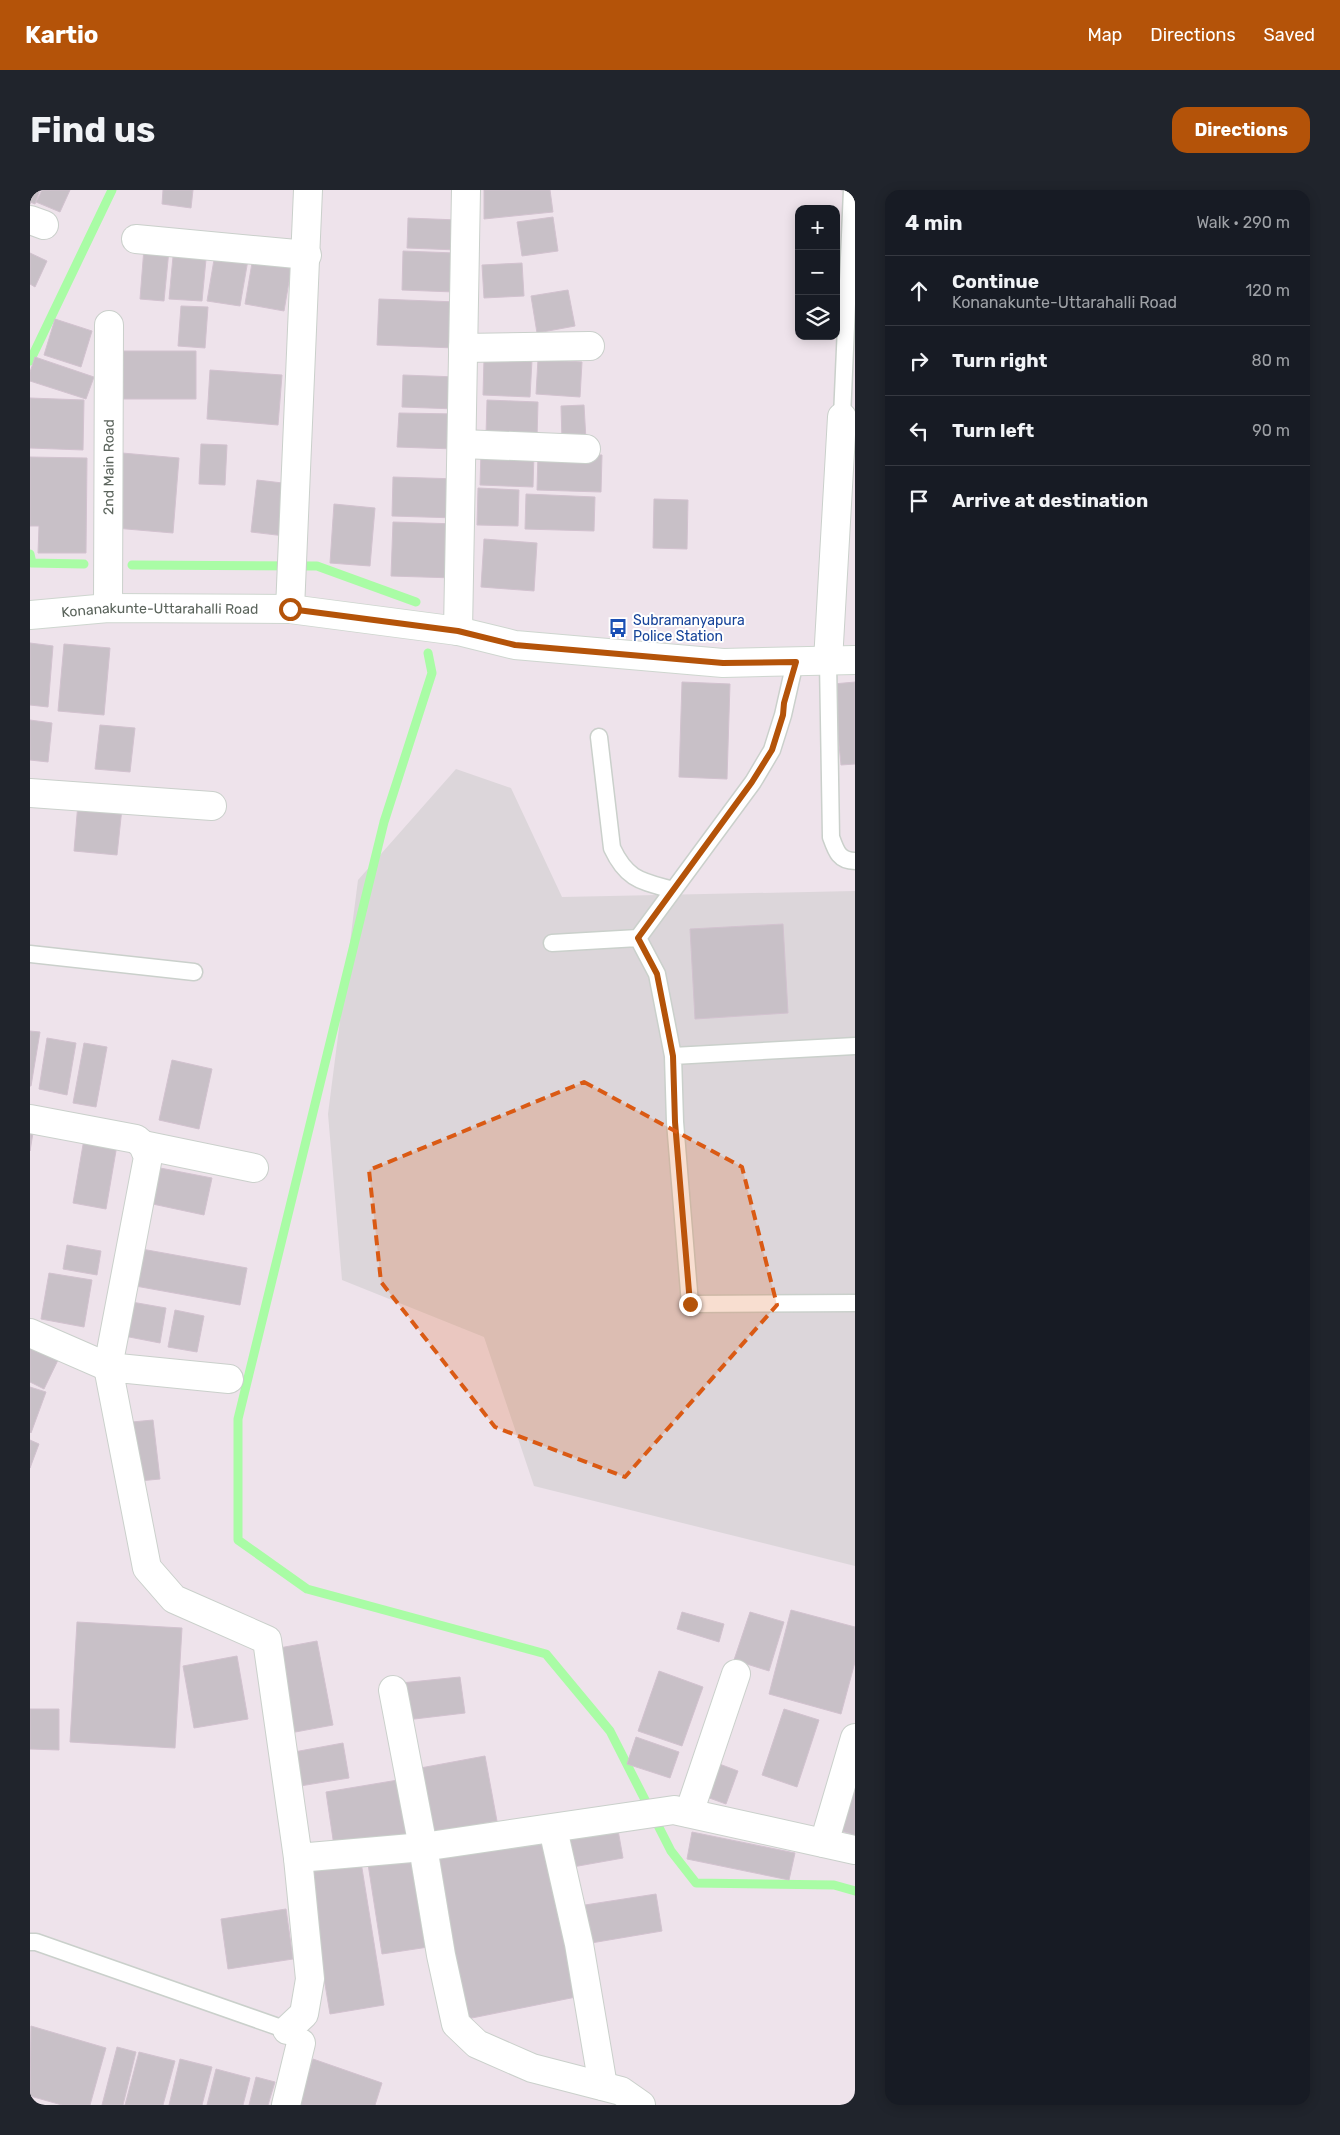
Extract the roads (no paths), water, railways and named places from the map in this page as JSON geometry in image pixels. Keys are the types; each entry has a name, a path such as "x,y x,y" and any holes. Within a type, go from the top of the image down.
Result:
{"street":[{"path":"290,609 307,255 308,190"},
{"path":"458,631 466,190"},
{"path":"136,239 307,255"},
{"name":"2nd Main Road","path":"108,608 109,325"},
{"path":"463,348 590,346"},
{"path":"828,661 842,416"},
{"path":"462,444 586,449"},
{"name":"Konanakunte-Uttarahalli Road","path":"30,615 108,608 290,609 458,631 515,645 723,663 855,660"},
{"path":"30,793 212,806"},
{"path":"30,1120 136,1139 143,1145 148,1158 108,1367 147,1568 174,1599 267,1640 298,1858 310,1979 304,2014 294,2036 286,2105"},
{"path":"143,1145 254,1168"},
{"path":"30,1333 108,1367 229,1379"},
{"path":"682,1811 736,1674"},
{"path":"393,1690 441,1954 456,2024 477,2044 532,2068 621,2091 641,2105"},
{"path":"824,1843 855,1738"},
{"path":"298,1858 423,1847 682,1811 855,1850"},
{"path":"553,1829 579,1944 603,2086"}],"lane":[{"path":"842,416 852,190"},
{"path":"828,661 831,837 837,854 847,861 855,861"},
{"path":"638,938 752,782 772,750 796,662"},
{"path":"599,737 612,848 620,864 631,875 644,882 673,890"},
{"path":"552,943 638,938"},
{"path":"638,938 657,974 673,1056 675,1122 690,1304 855,1303"},
{"path":"30,954 194,972"},
{"path":"673,1056 855,1046"},
{"path":"30,1942 36,1942 294,2036"}],"waterway":[{"path":"30,361 112,190"},
{"path":"30,554 32,563 84,564"},
{"path":"132,565 317,566 416,602"},
{"path":"428,653 432,673 384,822 238,1419 238,1540 307,1589 546,1654 610,1731 671,1851 696,1883 834,1885 855,1891"}],"place":[{"name":"Subramanyapura Police Station","path":"618,628"}]}
